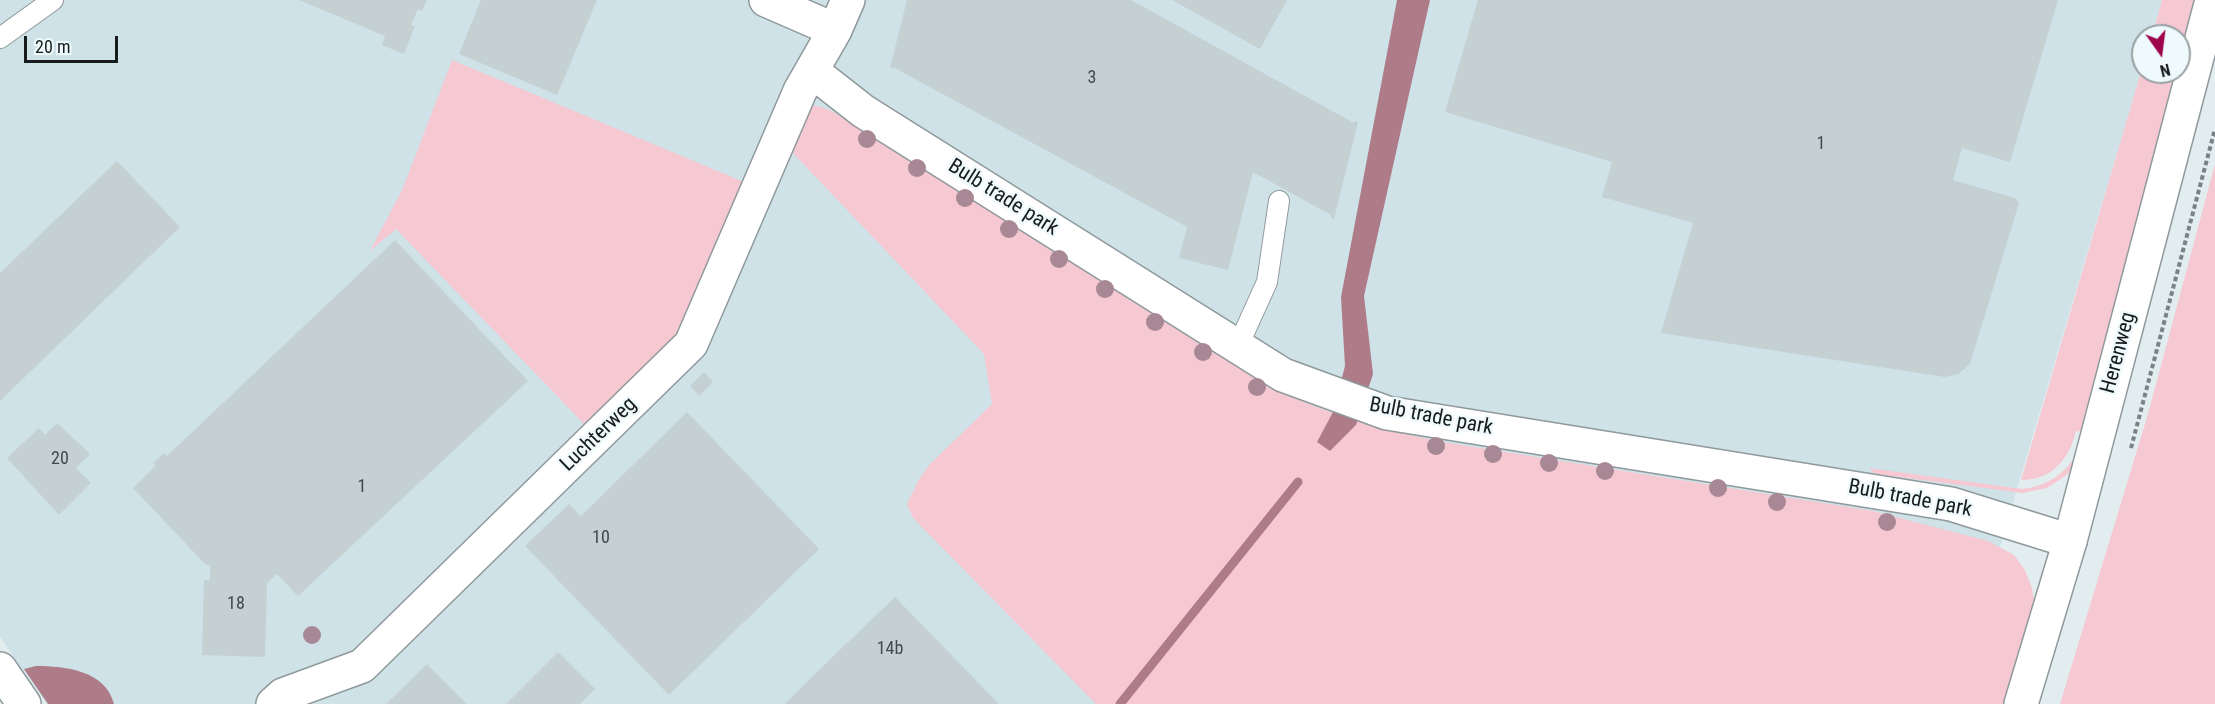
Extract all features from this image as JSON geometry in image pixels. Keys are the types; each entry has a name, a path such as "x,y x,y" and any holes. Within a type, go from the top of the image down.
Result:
{"street":[{"path":"812,71 836,30 848,0"},
{"name":"Herenweg","path":"2020,704 2070,541 2212,0"},
{"path":"780,3 836,30"},
{"name":"Bulb trade park","path":"812,71 863,111 1283,375 1387,413 1951,504 2070,541"},
{"name":"Luchterweg","path":"273,704 283,695 362,666 691,344 800,90 812,71"},
{"path":"0,669 24,704"}],"lane":[{"path":"0,38 53,0"},
{"path":"1238,346 1267,282 1279,201"}],"shaded area":[{"path":"0,0 2162,0 2155,24 2131,24 2131,84 2137,84 1953,704 47,704 0,637"},
{"path":"1397,0 1430,0 1364,296 1373,374 1356,425 1330,451 1317,442 1333,412 1345,366 1341,297"},
{"path":"2162,0 2201,0 2191,38 2191,24 2155,24"},
{"path":"452,60 744,182 685,327 587,427 396,229 370,251 403,188"},
{"path":"2137,84 2179,84 2087,433 2076,431 2064,459 2051,472 2032,479 2021,480"},
{"path":"813,105 830,110 1263,383 1326,411 1370,425 1437,441 1873,511 1988,541 2014,555 2025,570 2032,588 2034,602 2005,704 1096,704 913,518 907,504 929,465 992,404 984,354 792,152"},
{"path":"2215,164 2215,704 2060,704 2148,414"},
{"path":"2078,452 2081,455 2071,471 2061,479 2047,488 2023,493 1875,474 1869,468 2022,489 2040,485 2055,478"},
{"path":"36,666 72,669 94,677 110,693 114,704 48,704 24,669"}],"building":[{"path":"299,0 427,0 422,11 418,9 411,25 415,26 404,54 382,45 385,36"},
{"path":"481,0 597,0 557,95 459,54"},
{"path":"907,0 1131,0 1354,123 1358,122 1334,219 1331,215 1253,172 1228,270 1179,258 1187,227 893,67 893,69 890,68"},
{"path":"1172,0 1287,0 1260,49"},
{"path":"1478,0 2058,0 2010,162 1962,148 1953,180 2015,198 2019,203 1970,364 1958,374 1945,377 1661,333 1693,223 1602,197 1612,162 1445,112"},
{"path":"117,161 180,227 0,401 0,273"},
{"path":"395,240 528,381 298,596 277,574 267,583 265,657 202,655 204,580 210,580 210,565 206,565 133,488 156,465 153,463 164,453 167,456"},
{"path":"704,372 713,382 699,396 690,386"},
{"path":"687,412 819,549 669,695 525,546 569,504 581,516"},
{"path":"57,423 90,454 76,468 91,483 59,515 7,458 39,428 45,435"},
{"path":"895,597 999,704 785,704 819,670"},
{"path":"558,652 595,689 580,704 506,704"},
{"path":"427,664 467,704 386,704"}],"waterway":[{"path":"1120,704 1298,482"}]}
